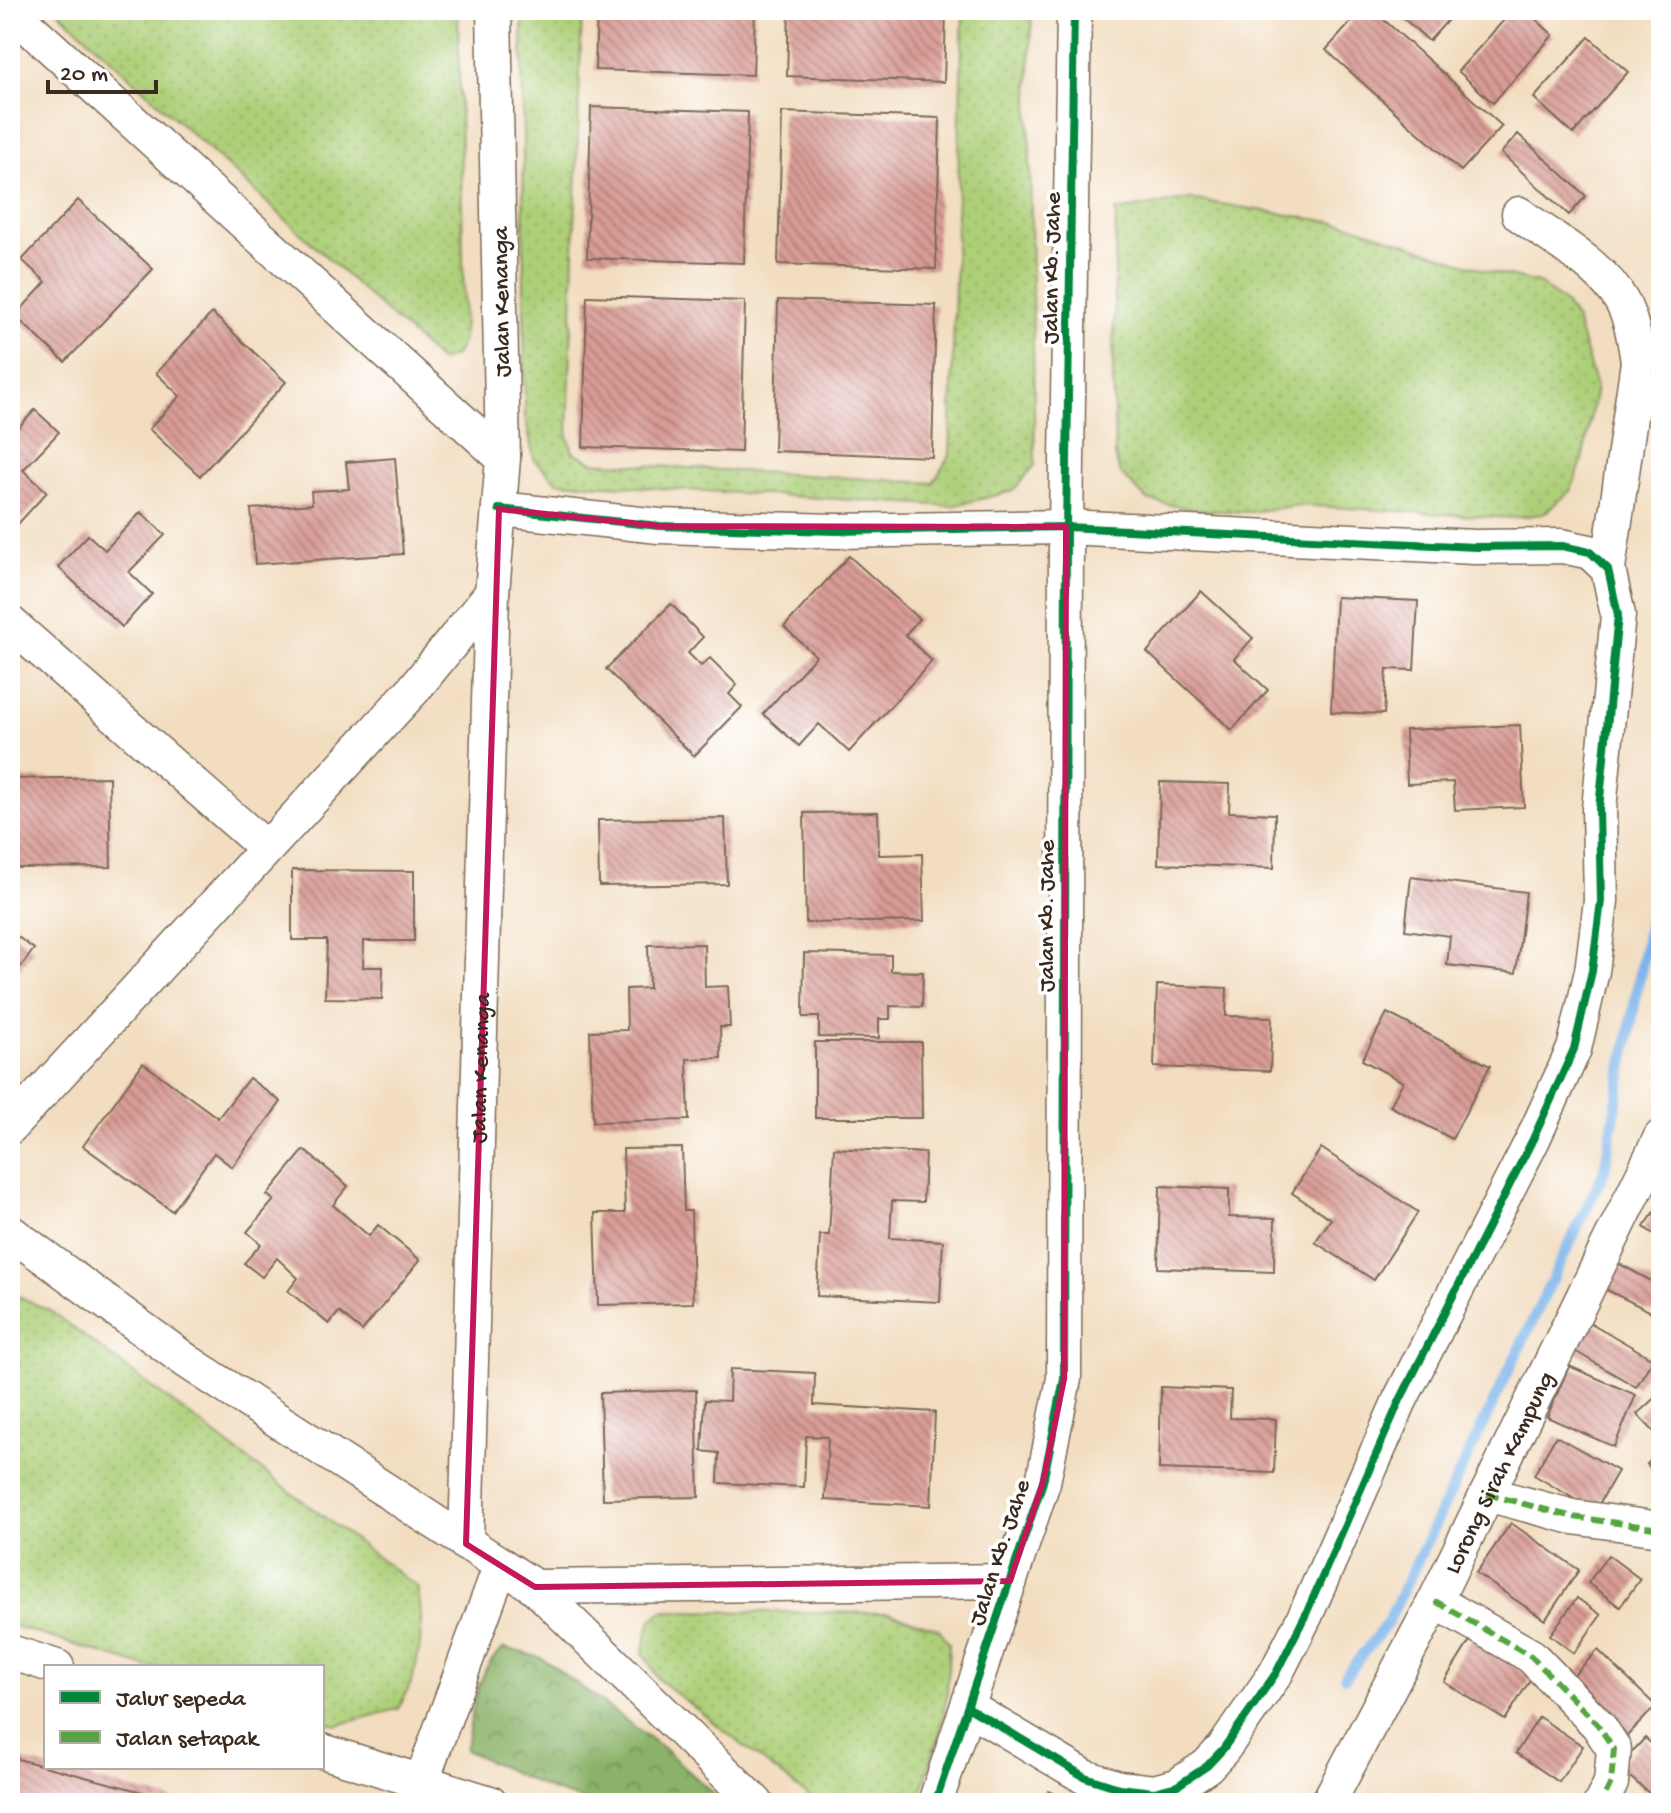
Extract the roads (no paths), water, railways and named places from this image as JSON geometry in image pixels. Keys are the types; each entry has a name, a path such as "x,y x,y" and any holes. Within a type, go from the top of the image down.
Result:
{"street":[{"path":"10,10 503,458"},
{"name":"Jalan Kenanga","path":"466,1544 492,593 503,458 494,10"},
{"name":"Jalan Kb. Jahe","path":"935,1803 1043,1482 1064,1379 1066,527 1074,10"},
{"path":"969,1708 1085,1777 1119,1788 1154,1792 1177,1786 1207,1766 1223,1749 1276,1673 1306,1614 1400,1400 1533,1139 1574,1049 1592,971 1601,901 1599,809 1618,615 1608,569 1638,362 1632,330 1622,302 1603,277 1519,214"},
{"path":"499,509 659,526 836,531 1066,527 1475,547 1562,546 1590,552 1608,569"},
{"path":"10,1127 414,689 492,593"},
{"path":"10,623 265,847"},
{"name":"Lorong Sirah Kampung","path":"1328,1803 1435,1601 1661,1137"},
{"path":"10,1232 188,1362 535,1587 756,1803"},
{"path":"1487,1494 1573,1517 1661,1529"},
{"path":"421,1783 500,1567"},
{"path":"535,1587 1010,1581"},
{"path":"1435,1601 1531,1656 1598,1725 1614,1749 1611,1783 1601,1803"},
{"path":"10,1652 51,1665"},
{"path":"324,1752 490,1803"}],"waterway":[{"path":"1345,1677 1388,1622 1604,1172 1661,859"}]}
